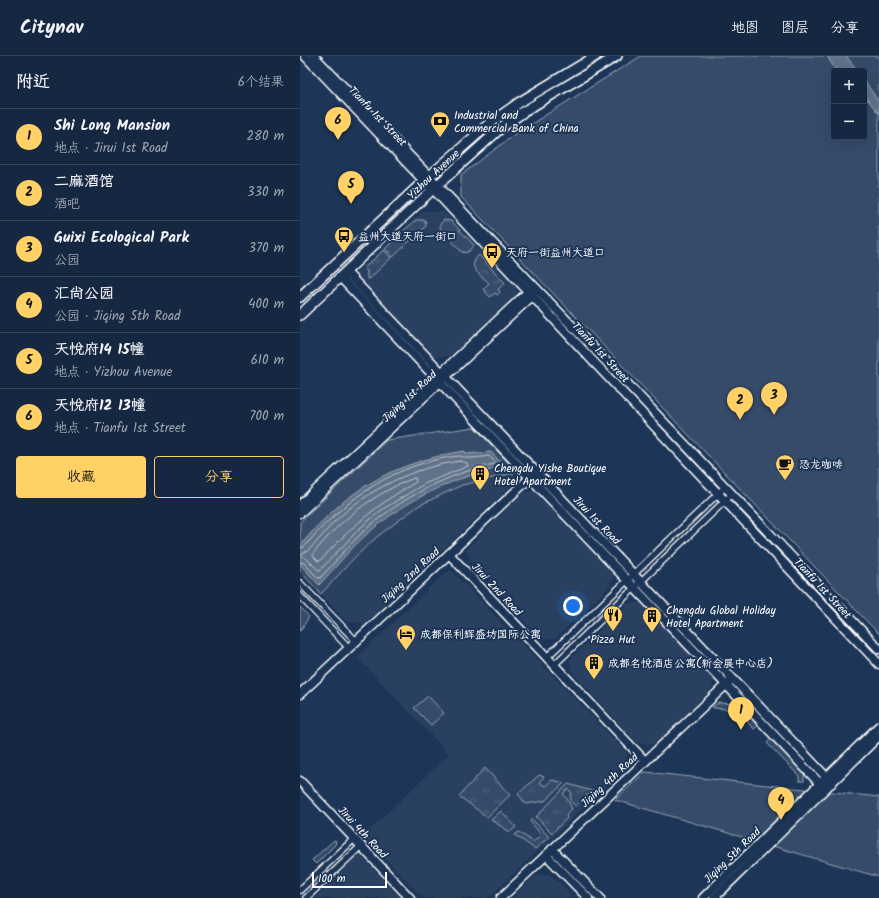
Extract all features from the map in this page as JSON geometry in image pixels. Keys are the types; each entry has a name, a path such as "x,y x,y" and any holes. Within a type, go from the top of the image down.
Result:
{"main road":[{"name":"Yizhou Avenue","path":"300,297 468,141 501,114 596,56"},
{"name":"Yizhou Avenue","path":"300,315 502,127 526,110 617,56"}],"street":[{"name":"Tianfu 1st Street","path":"306,56 436,187 879,649"},
{"name":"Tianfu 1st Street","path":"314,56 427,179"},
{"name":"Tianfu 1st Street","path":"436,187 591,359 726,500 879,664"},
{"name":"Jirui 1st Road","path":"343,274 444,375 829,780"},
{"name":"Jirui 1st Road","path":"343,274 437,381 822,786"},
{"name":"Jiqing 1st Road","path":"300,505 444,375 531,293"},
{"name":"Jiqing 1st Road","path":"300,514 437,381"},
{"name":"Jiqing 2nd Road","path":"300,694 536,472"},
{"path":"547,657 725,487"},
{"path":"554,665 732,494"},
{"name":"Jirui 2nd Road","path":"449,554 645,761"},
{"path":"300,583 356,641"},
{"path":"300,596 349,648"},
{"name":"Jiqing 4th Road","path":"501,898 732,679"},
{"name":"Jiqing 5th Road","path":"829,780 879,726"},
{"name":"Jiqing 5th Road","path":"704,898 822,786 879,736"},
{"name":"Jirui 4th Road","path":"300,781 410,898"},
{"name":"Jiqing 5th Road","path":"714,898 822,786"},
{"path":"300,890 354,839"},
{"path":"306,898 361,846"},
{"path":"549,852 588,898"},
{"path":"549,852 600,898"}],"shaded area":[{"path":"423,211 444,212 517,289 515,297 450,356 433,357 355,274"},
{"path":"514,473 514,483 365,623 347,622 321,594 355,557 378,536 418,506 462,485"},
{"path":"535,491 614,575 610,586 555,639 541,640 471,561 466,550 523,492"},
{"path":"452,571 627,753 626,768 488,898 423,898 363,836 449,754 357,657 446,572"},
{"path":"628,603 641,603 714,679 711,690 655,745 636,742 572,672 569,660"},
{"path":"359,854 401,898 315,898"},
{"path":"550,874 567,890 571,898 513,898 536,875"}],"green space":[{"path":"641,56 879,56 879,634 461,197 461,175 515,134"},
{"path":"416,220 425,220 426,226 409,242 401,233"},
{"path":"444,220 451,221 474,245 469,251 462,252 440,228 440,224"},
{"path":"400,234 408,243 393,257 385,249"},
{"path":"384,250 391,258 370,278 367,279 367,271 364,268"},
{"path":"479,255 505,283 498,289 500,292 497,295 495,293 490,297 483,289 489,283 475,270 475,259"},
{"path":"474,427 513,467 514,473 462,485 418,506 378,536 355,557 321,594 300,571 300,522 387,440"},
{"path":"300,607 309,617 300,631"},
{"path":"428,696 444,713 431,725 414,708"},
{"path":"719,703 736,704 736,710 712,707"},
{"path":"741,708 758,726 754,729 738,712"},
{"path":"771,739 804,774 804,781 799,781 799,776 767,743"},
{"path":"485,768 510,795 487,817 459,796"},
{"path":"645,772 879,797 879,877 615,800"},
{"path":"539,775 544,777 539,782 545,786 552,780 564,783 545,801 526,804 518,794"},
{"path":"568,784 592,791 576,806 572,803 570,796 572,793 568,789 563,794 568,800 572,809 566,814 567,818 552,833 536,817"},
{"path":"501,811 516,827 510,832 491,820"},
{"path":"532,819 549,837 535,849 515,835 519,832 533,842 541,835 530,821"},
{"path":"334,840 336,841 335,845 316,864 312,860"}],"water":[{"path":"827,56 846,56 856,68 834,68"},
{"path":"867,84 879,102 879,114 867,99"},
{"path":"465,451 466,454 491,452 505,467 467,476 449,483 414,500 398,510 367,534 319,585 300,564 300,546 317,526 353,494 393,471 439,456"}],"tunnel":[{"path":"493,433 706,656"}],"place":[{"name":"Industrial and Commercial Bank of China","path":"440,138"},
{"name":"天悦府12 13幢","path":"338,140"},
{"name":"天悦府14 15幢","path":"351,204"},
{"name":"益州大道天府一街口","path":"344,253"},
{"name":"天府一街益州大道口","path":"492,269"},
{"name":"Guixi Ecological Park","path":"774,415"},
{"name":"二麻酒馆","path":"740,420"},
{"name":"恐龙咖啡","path":"785,481"},
{"name":"Chengdu Yishe Boutique Hotel Apartment","path":"480,491"},
{"name":"Pizza Hut","path":"613,632"},
{"name":"Chengdu Global Holiday Hotel Apartment","path":"652,633"},
{"name":"成都保利辉盛坊国际公寓","path":"406,651"},
{"name":"成都名悦酒店公寓(新会展中心店)","path":"594,680"},
{"name":"Shi Long Mansion","path":"741,730"},
{"name":"汇尚公园","path":"781,820"}]}
